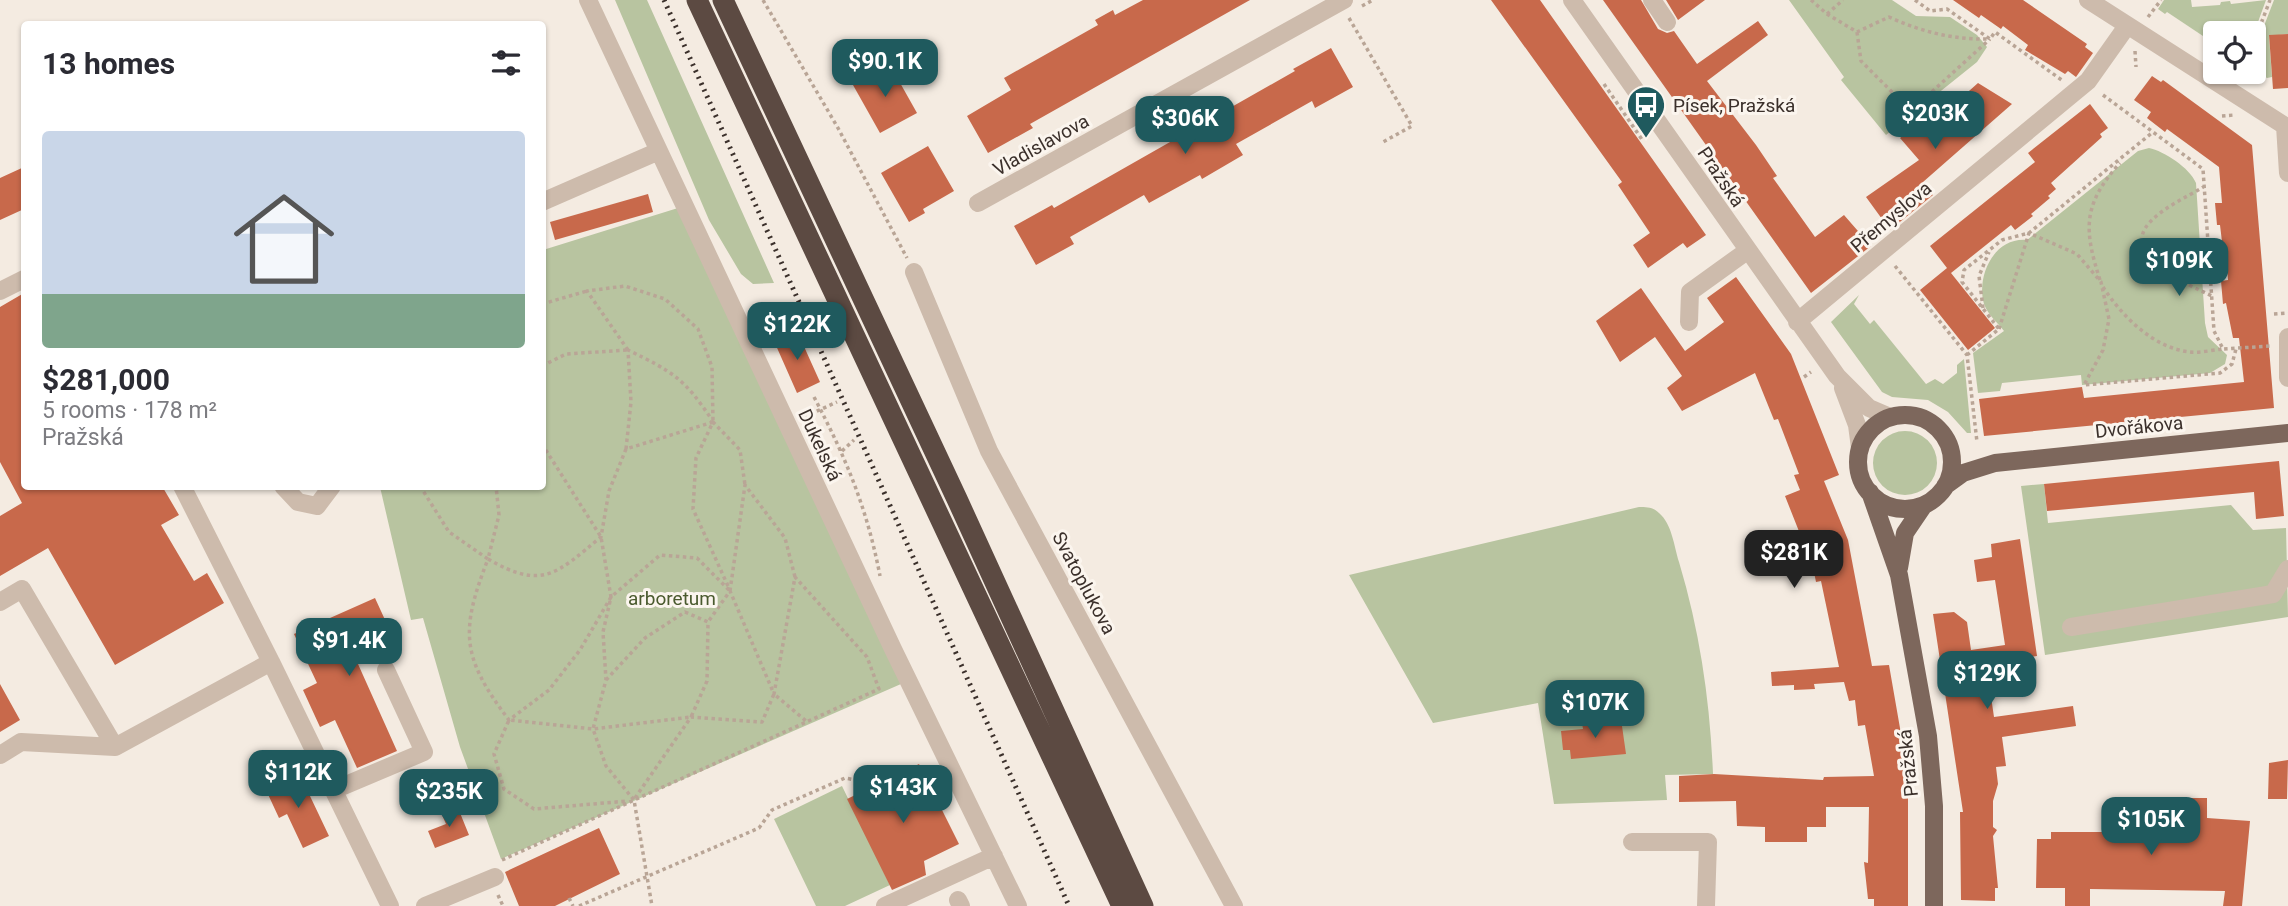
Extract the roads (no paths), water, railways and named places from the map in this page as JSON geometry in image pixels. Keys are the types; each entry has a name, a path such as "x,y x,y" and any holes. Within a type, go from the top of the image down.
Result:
{"highway":[{"path":"697,0 1122,906"},
{"path":"723,0 957,499 1143,906"}],"main road":[{"path":"1919,416 1943,433 1950,446 1951,474 1945,486 1924,505 1894,508 1870,492 1860,471 1860,448 1867,434 1890,417 1919,416"},
{"name":"Dvořákova","path":"1945,486 1963,473 1995,463 2288,433"},
{"name":"Dvořákova","path":"1950,446 1976,461 1995,463"},
{"name":"Pražská","path":"1870,492 1899,575 1928,737 1934,806 1934,906"},
{"name":"Pražská","path":"1899,575 1905,533 1924,505"}],"street":[{"name":"Dukelská","path":"588,0 1018,906"},
{"name":"Vladislavova","path":"978,203 1344,0"},
{"name":"Pražská","path":"1572,0 1797,323 1837,376 1869,408 1890,417"},
{"path":"1652,0 1667,22"},
{"path":"2088,0 2286,126 2288,173"},
{"name":"Přemyslova","path":"1797,323 2088,81 2127,26"},
{"path":"546,200 659,151"},
{"path":"1689,323 1690,292 1747,251"},
{"name":"Svatoplukova","path":"914,272 989,451 1234,906"},
{"path":"0,291 21,280"},
{"path":"2282,341 2288,378"},
{"name":"Pražská","path":"1837,376 1857,425 1860,448"},
{"path":"184,490 390,906"},
{"path":"287,490 298,502 317,506 329,490"},
{"path":"2071,626 2273,594 2288,569"},
{"path":"0,602 22,589 115,747"},
{"path":"0,755 20,742 115,747 271,662"},
{"path":"334,790 424,752 386,670"},
{"path":"1632,842 1708,842 1706,906"},
{"path":"885,906 993,856"},
{"path":"425,906 498,869"}],"railway":[{"path":"664,0 1069,906"}],"place":[{"name":"Písek, Pražská","path":"1646,139"}],"park label":[{"name":"arboretum","path":"672,598"}]}
